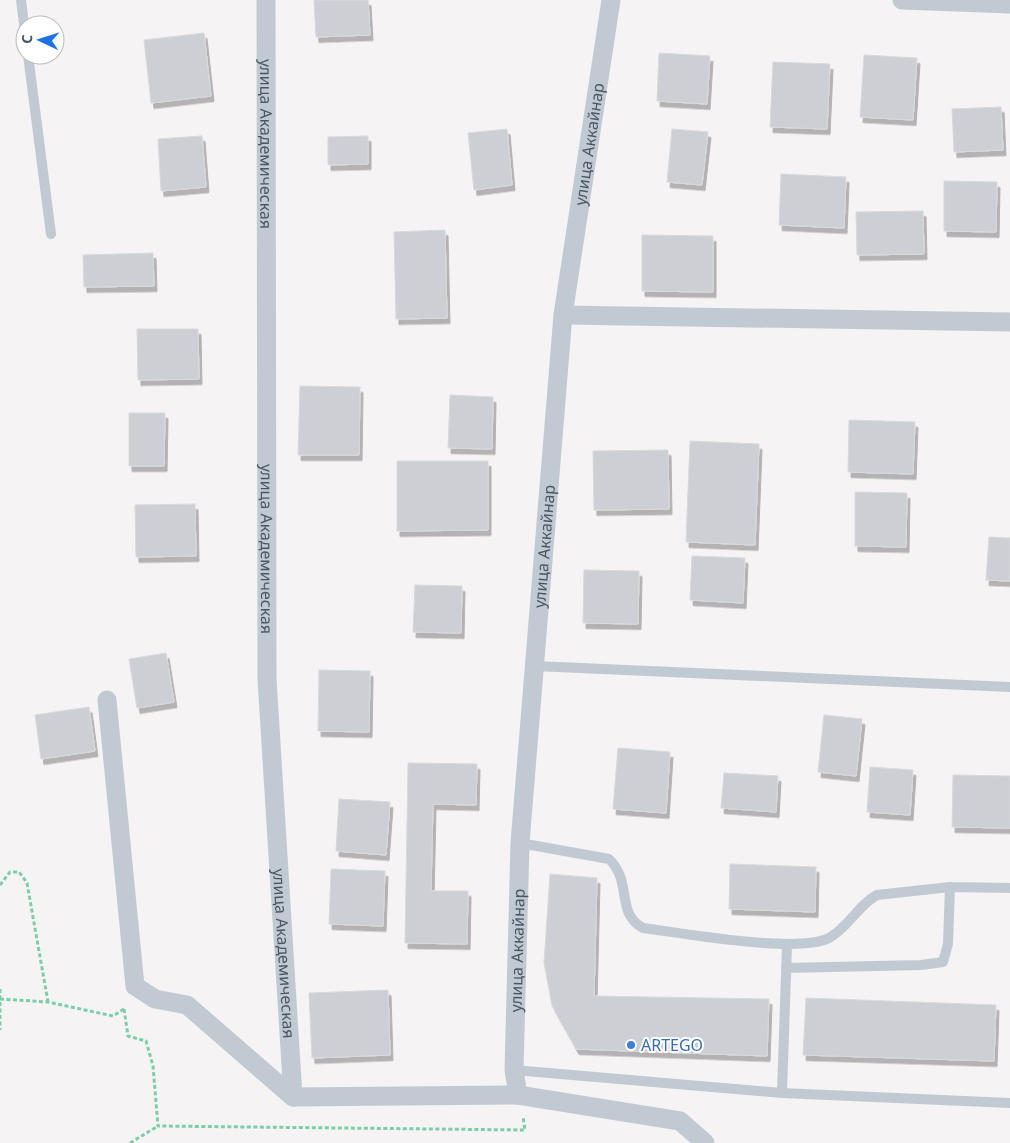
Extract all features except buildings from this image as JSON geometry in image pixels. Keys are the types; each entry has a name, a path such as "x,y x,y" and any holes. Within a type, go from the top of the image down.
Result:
{"street":[{"name":"улица Академическая","path":"266,0 267,679 293,1097"},
{"name":"улица Аккайнар","path":"518,1095 514,1070 520,843 536,666 563,314 611,0"},
{"path":"902,0 1010,4"},
{"path":"563,314 1010,322"},
{"path":"107,700 135,986 155,999 187,1005 293,1097 518,1095 680,1121 704,1143"}],"lane":[{"path":"21,0 23,15"},
{"path":"29,65 51,234"},
{"path":"536,666 1010,687"},
{"path":"520,843 609,859 618,868 623,881 627,912 634,923 643,928 787,945 827,939 844,927 869,899 877,895 950,887 1010,888"},
{"path":"786,968 921,965 943,962 948,944 950,887"},
{"path":"782,1093 787,945"},
{"path":"514,1070 782,1093 1010,1103"}],"path":[{"path":"0,885 10,872 19,872 27,884 48,1002"},
{"path":"0,999 48,1002 113,1016 124,1009 135,986"},
{"path":"0,989 0,1030"},
{"path":"130,1143 158,1126"}],"place":[{"name":"ARTEGO","path":"631,1045"}]}
